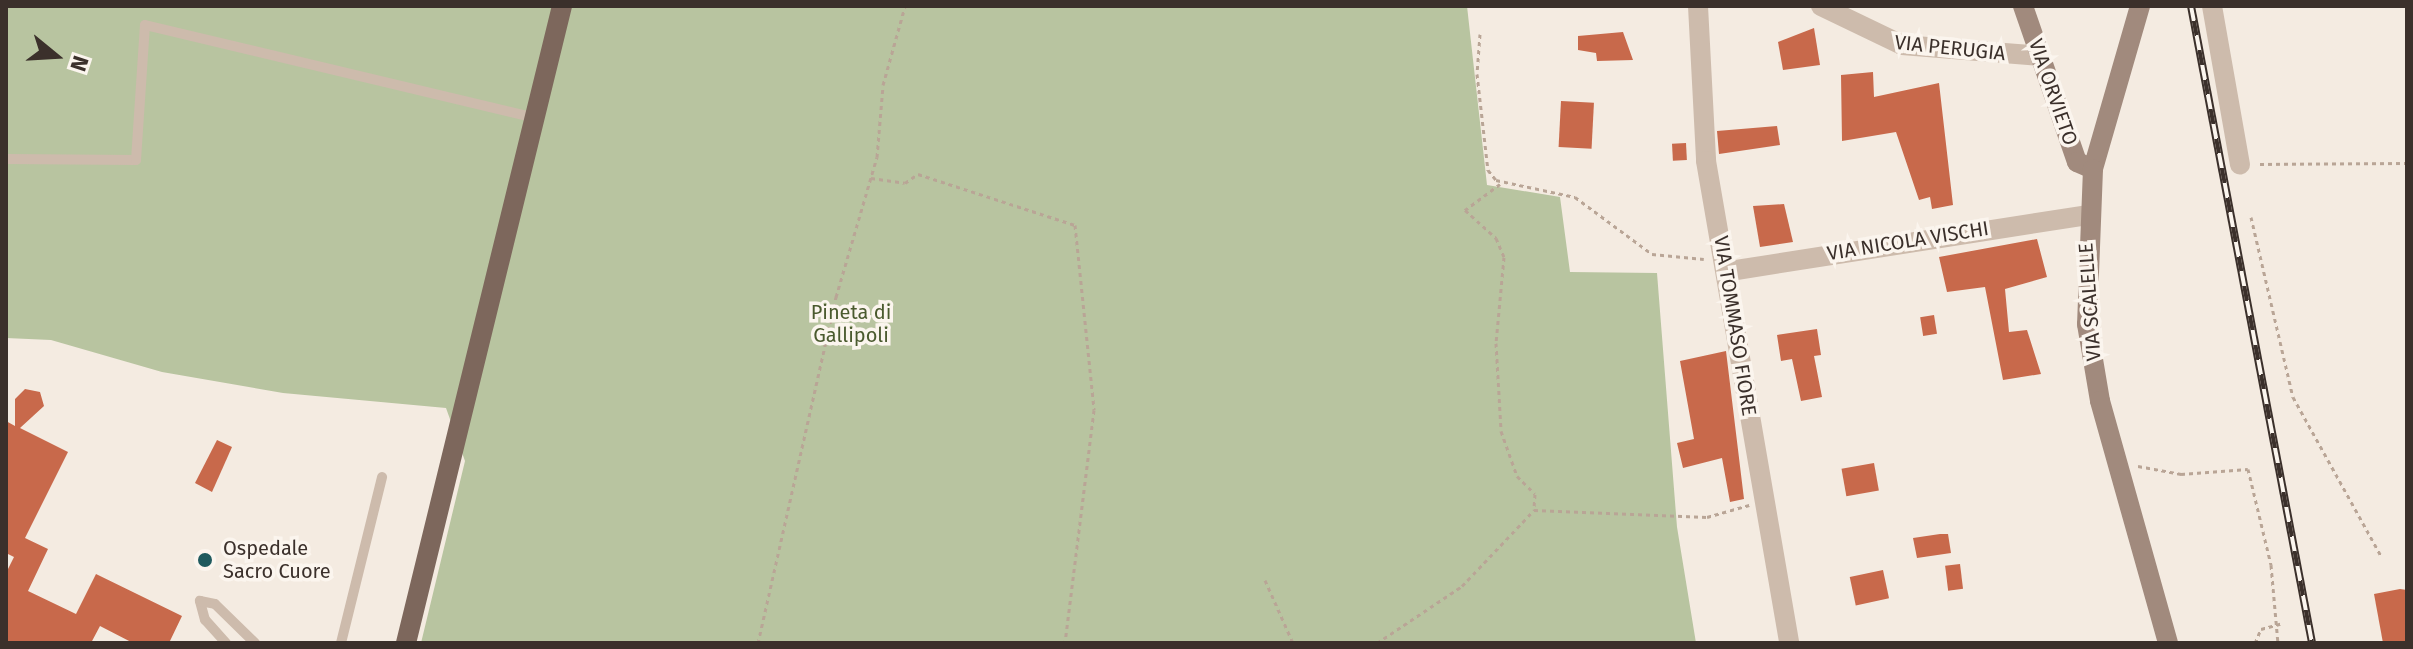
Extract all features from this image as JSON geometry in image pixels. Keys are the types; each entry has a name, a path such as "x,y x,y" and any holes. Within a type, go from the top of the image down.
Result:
{"main road":[{"path":"406,643 562,6"},
{"name":"VIA ORVIETO","path":"2023,6 2077,162 2093,169"},
{"name":"VIA SCALELLE","path":"2140,6 2093,169 2086,215 2091,352 2118,466 2168,643"}],"street":[{"name":"VIA TOMMASO FIORE","path":"1698,6 1706,161 1729,266 1760,501 1789,643"},
{"name":"VIA PERUGIA","path":"1821,6 1902,45 2041,56"},
{"path":"2212,6 2240,165"},
{"name":"VIA NICOLA VISCHI","path":"1729,266 2086,215"}],"lane":[{"path":"6,159 136,160 145,25 534,118"},
{"path":"341,643 382,477"},
{"path":"226,643 205,620 200,601 215,604 255,643"}],"path":[{"path":"758,643 836,297 871,178 886,112 883,85 905,6"},
{"path":"1480,34 1488,170 1501,183 1575,197 1652,254 1729,266"},
{"path":"2240,165 2407,163"},
{"path":"871,178 905,183 918,174 1075,225 1094,410 1065,643"},
{"path":"1377,643 1462,586 1534,510 1535,494 1517,476 1501,431 1496,343 1504,257 1496,238 1465,210 1501,183"},
{"path":"2251,217 2293,397 2381,556"},
{"path":"2118,466 2181,474 2248,469 2280,624 2278,643"},
{"path":"1534,510 1685,517 1733,512"},
{"path":"1265,580 1293,643"},
{"path":"2255,643 2261,629 2280,624"}],"green space":[{"name":"Pineta di Gallipoli","path":"6,6 1467,6 1487,185 1560,197 1570,272 1657,273 1677,527 1696,643 421,643 465,461 446,408 283,393 162,372 51,340 6,338"}],"building":[{"path":"1814,28 1820,65 1783,70 1778,42"},
{"path":"1623,32 1633,60 1597,61 1596,53 1578,50 1578,36"},
{"path":"1873,72 1874,97 1939,83 1953,205 1932,209 1930,197 1919,200 1896,132 1842,141 1841,75"},
{"path":"1561,101 1594,103 1592,149 1559,147"},
{"path":"1777,126 1780,145 1719,154 1717,131"},
{"path":"1686,143 1687,160 1673,161 1672,144"},
{"path":"1784,204 1793,242 1760,247 1753,206"},
{"path":"2037,239 2047,277 2005,289 2009,332 2027,330 2041,374 2003,380 1985,287 1947,292 1939,257"},
{"path":"1934,315 1937,334 1923,336 1920,317"},
{"path":"1817,329 1821,355 1814,356 1822,397 1801,401 1792,359 1781,361 1777,335"},
{"path":"1726,351 1744,499 1730,502 1722,458 1683,468 1677,443 1694,439 1680,361"},
{"path":"25,389 40,392 44,406 20,428 68,452 25,538 48,549 28,591 76,614 96,574 182,616 169,643 133,643 100,626 91,643 6,643 6,573 14,557 6,553 6,421 15,426 15,399"},
{"path":"217,440 232,447 212,492 195,483"},
{"path":"1874,463 1879,491 1846,496 1842,469"},
{"path":"1948,534 1951,553 1917,558 1913,538"},
{"path":"1960,564 1963,589 1948,591 1945,566"},
{"path":"1883,570 1889,598 1856,605 1850,577"},
{"path":"2407,590 2407,643 2383,643 2374,594"}],"railway":[{"path":"2191,6 2312,643"}],"place":[{"name":"Ospedale Sacro Cuore","path":"205,560"}]}
